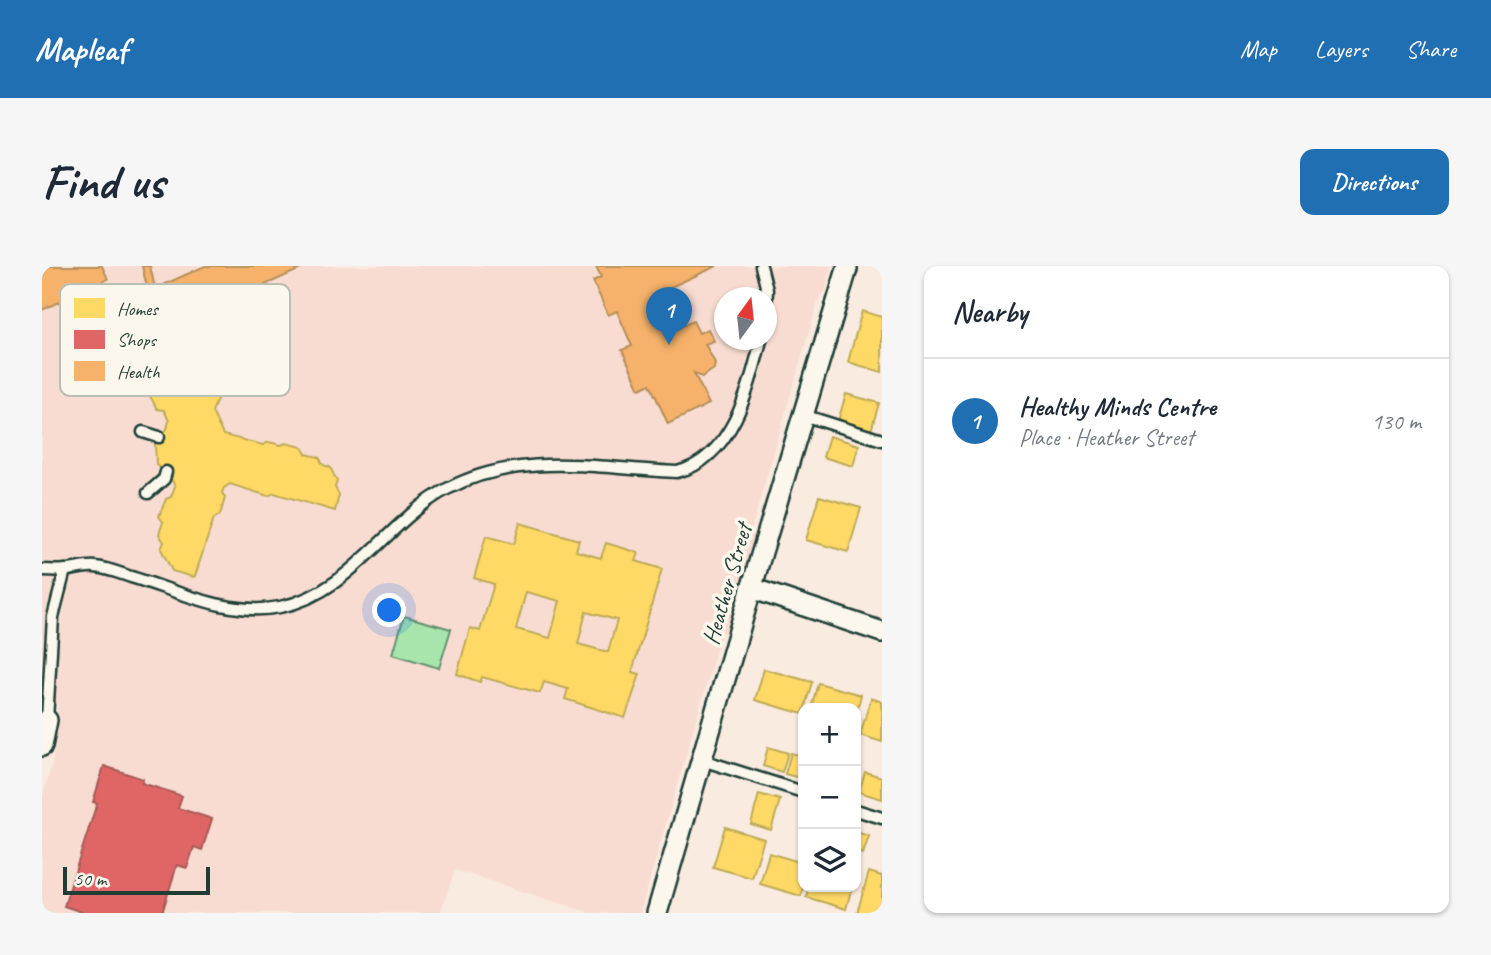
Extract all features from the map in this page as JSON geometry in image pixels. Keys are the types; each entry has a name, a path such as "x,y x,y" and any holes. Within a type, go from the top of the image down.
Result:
{"street":[{"name":"Heather Street","path":"657,913 751,588 850,267"},
{"path":"751,588 882,632"},
{"path":"42,746 47,720"}],"lane":[{"path":"761,266 766,287"},
{"path":"42,569 65,570 94,566 228,607 254,610 282,607 303,600 339,580 422,506 447,489 491,473 532,464 677,472 698,465 715,449 731,427 742,402 758,350"},
{"path":"803,415 882,440"},
{"path":"143,432 159,437"},
{"path":"148,493 164,479 166,472"},
{"path":"47,720 53,617 65,570"},
{"path":"702,760 798,790"},
{"path":"861,812 882,818"}],"shaded area":[{"path":"42,266 832,266 825,292 819,298 752,527 754,536 731,620 726,632 721,634 640,913 590,913 455,870 440,913 42,913 42,799 53,759 58,704 42,704"}],"green space":[{"path":"404,616 451,629 439,668 393,654"}],"building: Homes":[{"path":"862,311 882,317 882,372 848,362"},
{"path":"846,394 879,403 871,431 838,421"},
{"path":"150,396 215,396 217,399 212,412 223,435 263,445 269,442 302,447 306,454 319,457 323,465 330,467 337,481 335,487 339,495 335,511 274,493 268,496 230,484 222,493 225,498 220,515 214,518 195,576 172,571 161,549 164,542 159,534 163,522 159,516 175,486 168,473 156,465 155,442 167,429 169,421 164,410 157,409"},
{"path":"829,436 859,445 853,466 823,457"},
{"path":"819,496 861,508 848,552 806,540"},
{"path":"520,523 579,540 576,551 601,558 606,543 639,553 636,561 662,569 632,672 640,674 625,718 565,699 568,689 544,682 540,693 482,677 480,682 457,674 470,628 480,631 494,584 474,578 486,536 514,544","holes":["526,592 560,601 550,638 516,629","586,612 617,620 608,652 578,644"]},
{"path":"764,669 812,682 806,703 798,703 798,713 755,700"},
{"path":"818,683 861,695 859,703 812,703"},
{"path":"871,698 882,702 882,742 861,735"},
{"path":"768,747 788,753 782,772 763,766"},
{"path":"791,753 798,755 798,778 785,774"},
{"path":"865,772 882,777 882,799 861,793"},
{"path":"759,794 780,800 771,830 751,824"},
{"path":"725,827 764,839 752,878 713,867"},
{"path":"861,834 869,836 861,853"},
{"path":"769,853 798,862 798,892 802,892 801,896 760,884"},
{"path":"869,872 882,876 882,913 857,913"},
{"path":"808,892 851,892 846,909 806,897"}],"building: Shops":[{"path":"104,766 143,779 142,783 182,796 178,808 212,819 202,850 194,847 187,868 177,865 162,913 85,913 64,906 97,803 93,802"}],"building: Health":[{"path":"42,266 102,266 108,279 97,284 60,284 60,302 42,310"},
{"path":"142,266 150,266 154,284 146,284"},
{"path":"205,266 307,266 267,284 165,284"},
{"path":"596,266 717,266 653,295 669,332 693,321 699,333 708,329 714,341 705,344 715,363 714,369 702,377 694,373 709,404 668,424 650,384 640,389 622,350 632,346 617,311 608,315 593,281 601,277"}],"place":[{"name":"Healthy Minds Centre","path":"669,345"}]}
